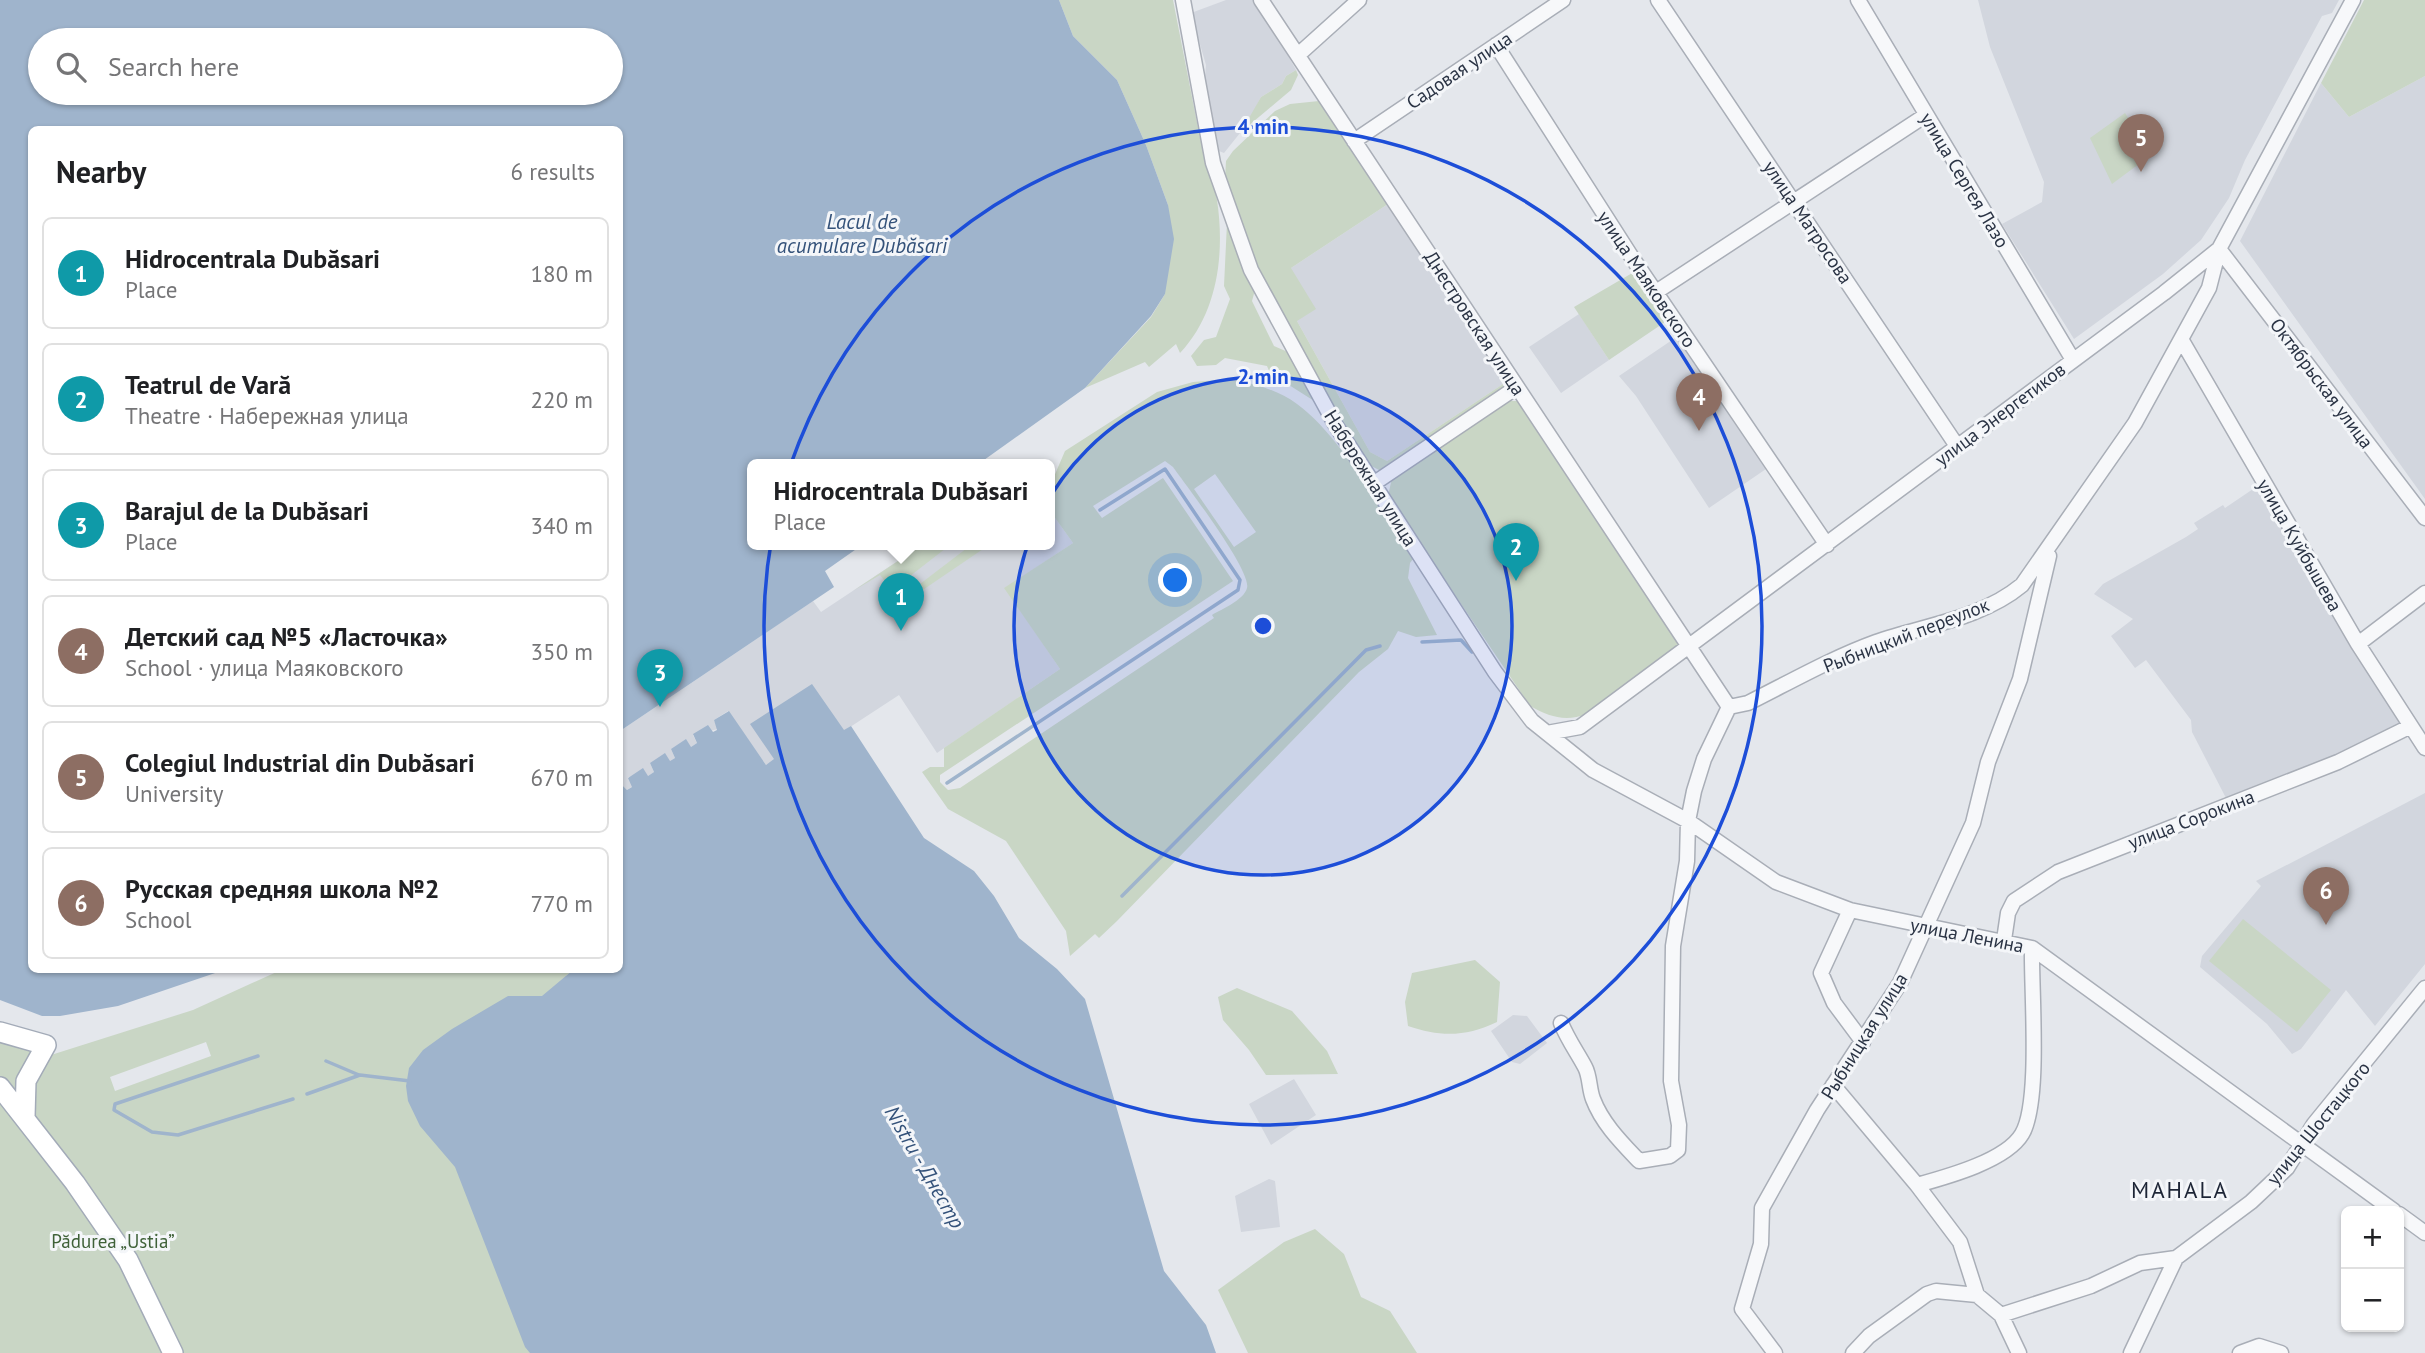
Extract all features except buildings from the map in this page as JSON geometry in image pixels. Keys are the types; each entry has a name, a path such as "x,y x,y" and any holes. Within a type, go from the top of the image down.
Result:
{"main road":[{"path":"5,1039 46,1045 26,1081 25,1117"},
{"path":"0,1087 25,1117 128,1260 173,1353"}],"street":[{"name":"Набережная улица","path":"1183,0 1208,142 1241,244 1264,295 1329,412 1494,672 1517,704 1547,733"},
{"name":"Днестровская улица","path":"1261,0 1729,707"},
{"path":"1298,55 1359,0"},
{"name":"Садовая улица","path":"1354,141 1563,0"},
{"name":"улица Матросова","path":"1658,0 1957,446"},
{"name":"улица Сергея Лазо","path":"1858,0 2073,360"},
{"name":"улица Энергетиков","path":"1547,733 1580,727 1827,545 2219,249 2353,0"},
{"name":"улица Маяковского","path":"1496,45 1656,292 1827,545"},
{"path":"1656,292 1926,115"},
{"name":"Рыбницкий переулок","path":"1729,707 1748,703 1876,642 1955,620 1993,603 2022,585 2052,546 2135,423 2208,288 2219,249"},
{"name":"Октябрьская улица","path":"2219,249 2425,518"},
{"name":"улица Куйбышева","path":"2181,339 2358,644 2425,748"},
{"path":"1373,484 1517,387"},
{"name":"Рыбницкая улица","path":"1775,1353 1742,1309 1761,1244 1762,1208 1833,1085 1900,983 1973,823 1988,762 2020,679 2052,546"},
{"path":"2358,644 2425,593"},
{"path":"1561,1023 1571,1048 1586,1068 1593,1099 1609,1127 1639,1161 1670,1156 1680,1144 1671,1081 1670,1025 1673,946 1687,861 1688,821 1704,759 1729,707"},
{"name":"улица Сорокина","path":"2004,940 2008,913 2014,901 2058,872 2338,762 2409,727"},
{"name":"улица Ленина","path":"1547,733 1593,770 1688,821 1776,882 1850,911 1925,928 2004,940 2032,948 2387,1206"},
{"path":"1850,911 1821,973 1834,1003 1863,1042"},
{"path":"1917,1185 1961,1173 2004,1150 2021,1135 2031,1104 2032,948"},
{"name":"улица Шостацкого","path":"2001,1315 2091,1286 2140,1263 2176,1258 2252,1202 2287,1168 2301,1143 2425,988"},
{"path":"1833,1085 1917,1185 1960,1242 1977,1295 2001,1315 2019,1353"},
{"path":"2404,1218 2425,1234"},
{"path":"2131,1353 2176,1258"},
{"path":"1853,1353 1869,1336 1927,1294 1936,1290 1977,1295"},
{"path":"2240,1353 2259,1346 2281,1353"}],"shaded area":[{"path":"1226,0 1257,0 1296,70 1286,76 1282,84 1261,97 1248,123 1224,153 1219,151 1205,77 1206,65 1191,13"},
{"path":"1978,0 2339,0 2332,13 2322,16 2245,160 2229,198 2201,240 2163,274 2074,339 2002,224 2042,202 2044,182 1990,47"},
{"path":"2425,76 2425,499 2240,241 2321,83 2349,117"},
{"path":"1388,204 1504,378 1503,384 1387,461 1370,452 1297,321 1291,268"},
{"path":"1579,314 1609,360 1561,393 1529,347"},
{"path":"1678,336 1766,469 1709,508 1636,396 1619,376"},
{"path":"2259,485 2402,727 2340,758 2227,800 2192,732 2191,720 2146,660 2135,668 2111,636 2133,619 2094,594 2103,584 2198,529 2194,523 2223,505 2225,508"},
{"path":"1055,518 1073,543 1005,588 1060,669 937,753 899,695 844,731 766,765 728,711 714,720 718,729 693,735 697,743 691,747 671,749 675,758 650,763 654,772 648,776 628,777 633,786 627,790 623,786 623,729 813,601 821,612 914,550 1055,550"},
{"path":"2425,793 2425,964 2375,1026 2346,990 2301,1049 2292,1054 2267,1024 2200,967 2202,956 2261,886 2256,881"},
{"path":"1513,1015 1527,1016 1547,1043 1520,1064 1512,1062 1491,1031"},
{"path":"1294,1079 1316,1115 1271,1145 1249,1104"},
{"path":"1269,1179 1275,1181 1280,1227 1241,1232 1235,1196"}],"green space":[{"path":"1059,0 1173,0 1200,138 1217,200 1219,220 1216,281 1211,301 1193,337 1180,353 1176,344 1149,367 1145,362 1085,388 1151,317 1165,294 1168,205 1146,145 1117,80 1073,36"},
{"path":"2364,0 2425,0 2425,76 2349,117 2321,83"},
{"path":"1296,70 1298,75 1291,90 1241,132 1261,97 1282,84 1286,76"},
{"path":"1319,101 1388,204 1291,268 1316,309 1297,321 1370,452 1387,461 1503,384 1503,390 1388,468 1379,470 1364,462 1257,274 1225,179 1226,161 1233,151 1275,111 1290,104"},
{"path":"2125,113 2151,155 2112,184 2090,138"},
{"path":"1227,223 1255,290 1252,301 1274,346 1290,353 1319,404 1270,373 1267,366 1225,358 1216,365 1197,366 1191,356 1204,340 1216,337 1230,299 1224,286"},
{"path":"1634,272 1668,320 1609,360 1574,307"},
{"path":"1232,379 1274,391 1290,399 1314,418 1360,476 1413,559 1408,578 1437,635 1416,637 1398,631 1388,649 1359,672 1117,921 1099,938 1095,934 1070,956 1066,931 1006,841 948,809 922,772 930,767 944,767 944,748 1060,669 1004,588 1073,543 1055,518 1055,474 1065,451 1157,392 1193,382","holes":["1165,461 1173,467 1239,564 1246,579 1245,592 1232,604 1212,615 1214,618 960,788 948,790 940,782 940,775 1233,581 1163,478 1102,518 1093,506","1215,474 1256,532 1234,547 1194,489"]},
{"path":"1508,401 1520,401 1680,638 1678,646 1587,714 1572,718 1544,713 1530,706 1388,496 1392,478"},
{"path":"914,550 944,550 892,590 880,575 853,591"},
{"path":"964,550 982,550 905,602 899,600"},
{"path":"2243,919 2331,990 2297,1032 2209,961"},
{"path":"1475,960 1500,982 1497,1022 1453,1034 1408,1026 1405,1002 1412,973"},
{"name":"Pădurea „Ustia”","path":"274,973 570,973 566,976 800,1353 0,1353 0,1022 51,1055 193,1010","holes":["206,1042 211,1056 115,1091 110,1077"]},
{"path":"1237,988 1292,1011 1327,1051 1338,1074 1266,1075 1223,1020 1218,997"},
{"path":"1315,1229 1344,1254 1361,1297 1390,1311 1417,1353 1248,1353 1218,1290 1284,1242"}],"water":[{"name":"Lacul de acumulare Dubăsari","path":"0,0 1059,0 1073,36 1117,80 1146,145 1168,205 1174,239 1165,294 1151,316 1085,388 985,459 747,459 747,550 855,550 825,571 834,587 623,729 623,126 28,126 28,973 215,973 118,1006 60,1016 42,1016 0,1000"},
{"name":"Nistru - Днестр","path":"812,684 844,730 851,726 924,838 974,871 994,896 1019,938 1057,969 1085,999 1164,1271 1206,1325 1216,1353 530,1353 525,1347 455,1167 420,1126 408,1101 406,1086 409,1068 423,1050 452,1029 508,996 542,996 569,973 623,973 623,786 627,790 632,787 628,778 643,768 648,776 654,772 650,763 665,753 670,761 675,758 671,749 686,739 691,747 697,743 693,734 708,725 713,732 717,730 714,720 729,711 766,765 774,759 750,724"}],"waterway":[{"path":"947,783 1238,590 1240,580 1165,469 1100,510"},
{"path":"1422,642 1461,640 1472,652"},
{"path":"1122,896 1366,650 1380,646"},
{"path":"258,1056 115,1104 114,1110 152,1132 178,1135 293,1099"},
{"path":"326,1061 359,1075"},
{"path":"307,1094 360,1075 410,1081"}],"place":[{"name":"Colegiul Industrial din Dubăsari","path":"2141,172"},
{"name":"Детский сад №5 «Ласточка»","path":"1699,431"},
{"name":"Teatrul de Vară","path":"1516,581"},
{"name":"Hidrocentrala Dubăsari","path":"901,631"},
{"name":"Barajul de la Dubăsari","path":"660,707"},
{"name":"Русская средняя школа №2","path":"2326,925"}],"district":[{"name":"MAHALA","path":"2180,1189"}]}
